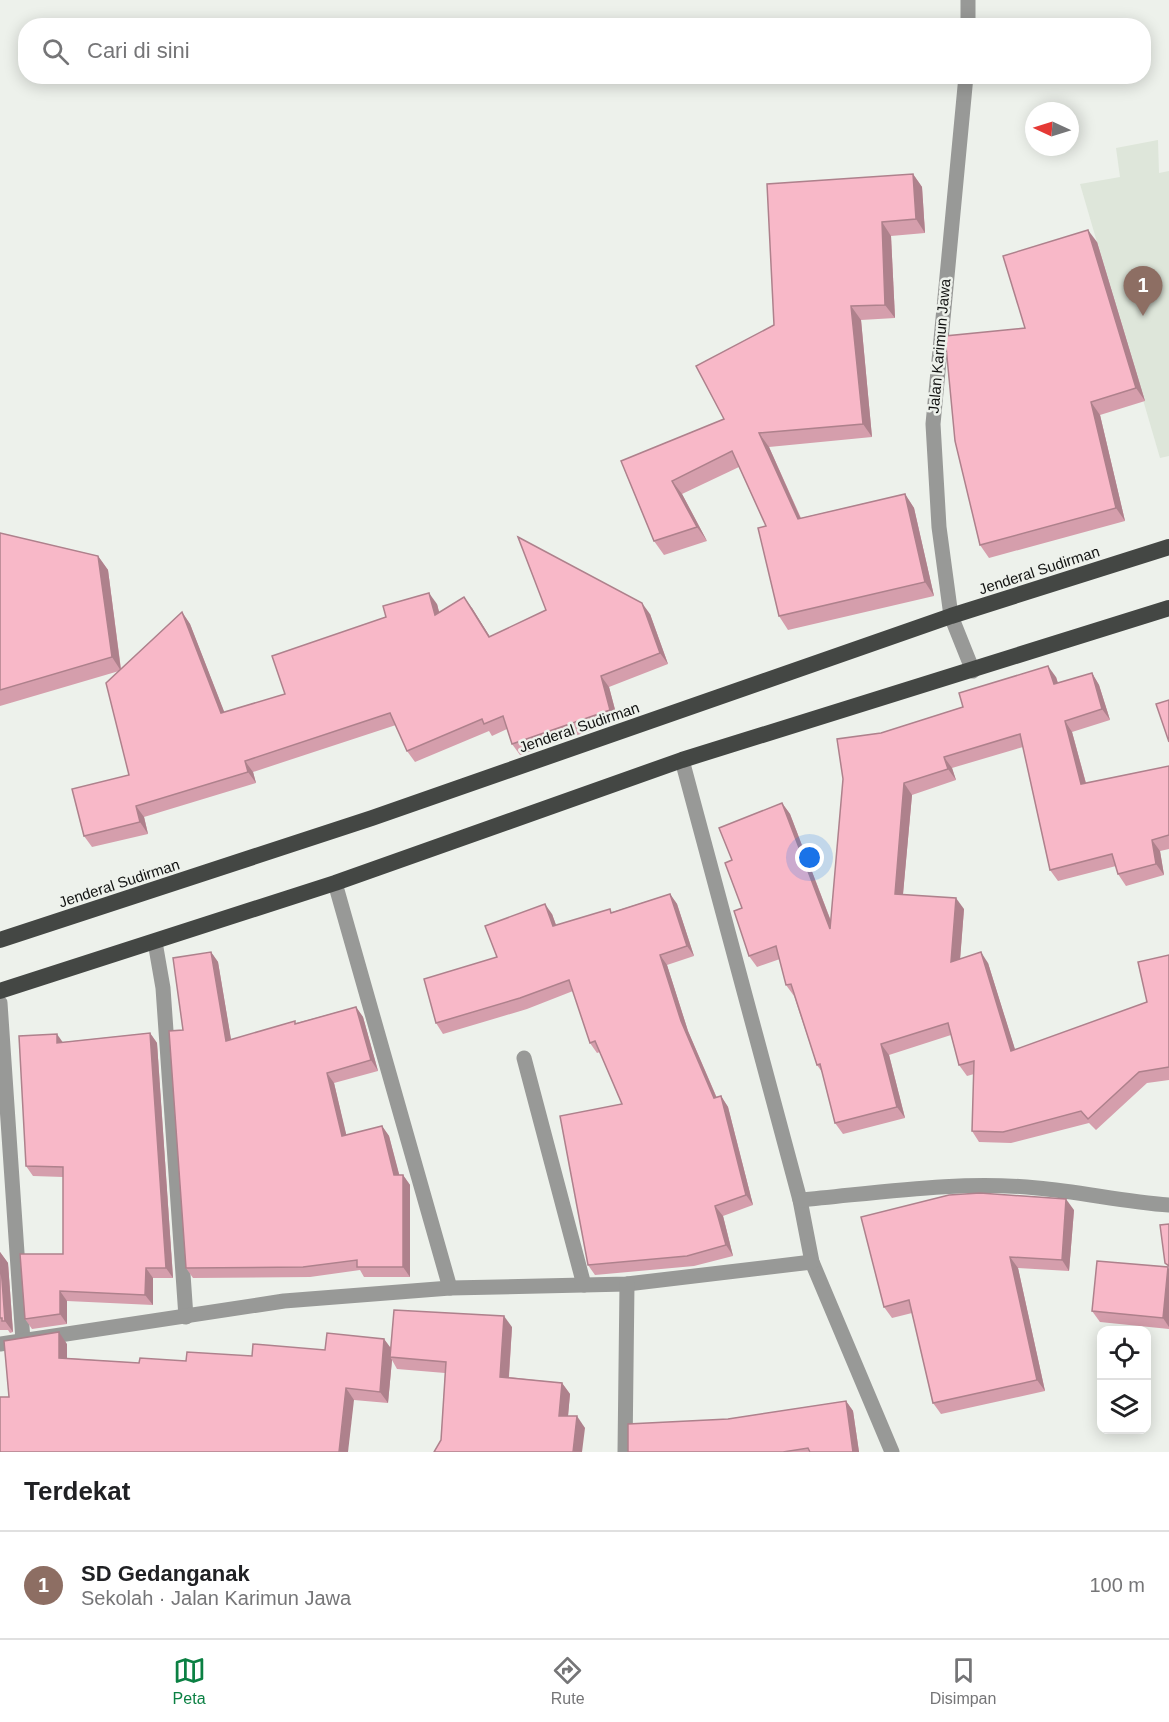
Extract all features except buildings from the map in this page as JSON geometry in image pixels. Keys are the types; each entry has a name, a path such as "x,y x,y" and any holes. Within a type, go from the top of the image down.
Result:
{"highway":[{"name":"Jenderal Sudirman","path":"0,940 372,818 951,616 1169,547"},
{"path":"0,991 335,883 682,760 1169,608"}],"street":[{"path":"968,0 968,18"},
{"name":"Jalan Karimun Jawa","path":"965,84 933,424 939,527 951,616 973,671"},
{"path":"682,760 800,1200 812,1262 892,1452"},
{"path":"335,883 450,1288"},
{"path":"155,942 163,988 186,1317"},
{"path":"0,1003 23,1341"},
{"path":"524,1058 584,1285"},
{"path":"800,1200 972,1186 1037,1188 1169,1205"},
{"path":"0,1344 284,1301 450,1288 627,1284 812,1262"},
{"path":"625,1452 627,1284"}],"shaded area":[{"path":"1158,140 1159,173 1169,171 1169,456 1160,458 1080,184 1120,177 1116,148"}],"place":[{"name":"SD Gedanganak","path":"1143,316"}]}
